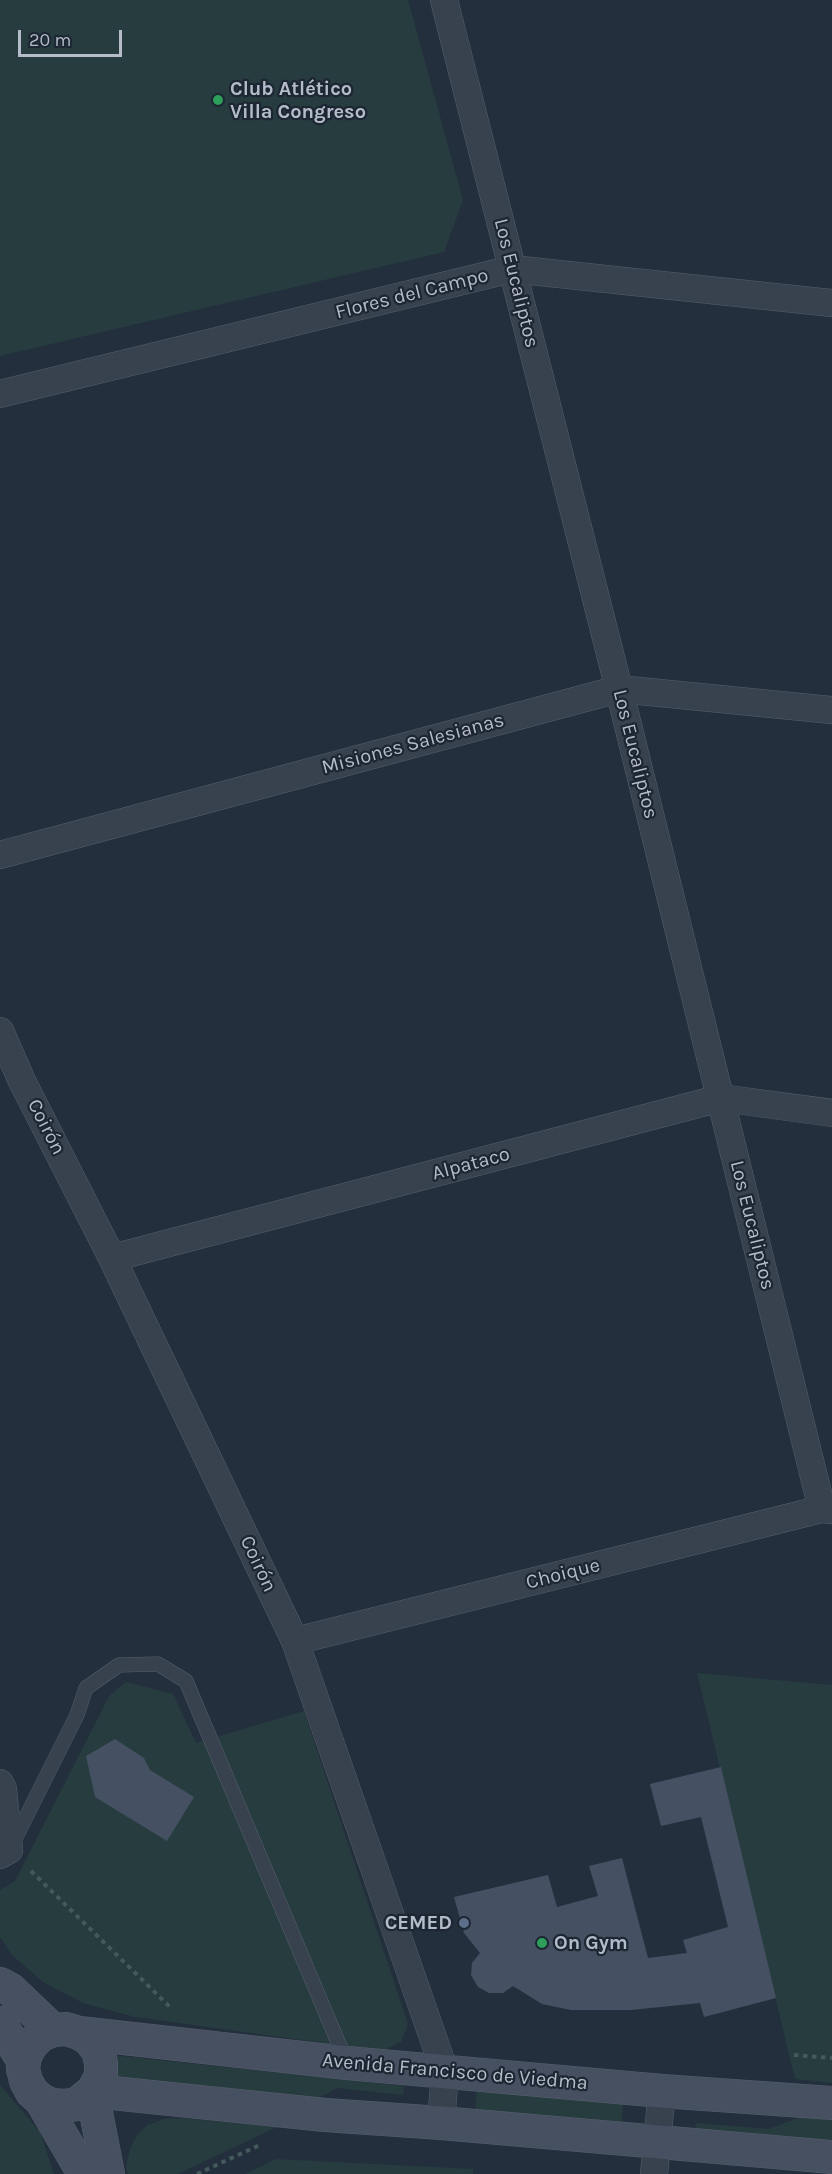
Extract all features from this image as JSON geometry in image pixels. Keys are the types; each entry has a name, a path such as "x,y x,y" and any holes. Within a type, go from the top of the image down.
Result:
{"main road":[{"path":"0,1984 66,2031 90,2040 98,2051 101,2064 100,2076 92,2092 77,2104 65,2106 52,2105 41,2100 32,2092 26,2081 24,2062 0,2023"},
{"name":"Avenida Francisco de Viedma","path":"66,2031 347,2063 662,2091 832,2103"},
{"path":"24,2062 31,2044 41,2035 66,2031"},
{"path":"92,2092 325,2115 832,2157"},
{"path":"92,2092 108,2174"},
{"path":"41,2100 84,2174"}],"street":[{"name":"Los Eucaliptos","path":"444,0 720,1098 827,1509"},
{"name":"Flores del Campo","path":"0,394 512,269 832,303"},
{"name":"Misiones Salesianas","path":"0,855 619,689 832,710"},
{"name":"Coirón","path":"0,1031 11,1086 112,1258 295,1641 445,2072 441,2123"},
{"name":"Alpataco","path":"112,1258 720,1098 832,1113"},
{"name":"Choique","path":"295,1641 827,1509"},
{"path":"0,1783 3,1789 5,1852"},
{"path":"654,2174 662,2091"}],"lane":[{"path":"5,1852 77,1715 86,1688 119,1665 158,1664 186,1681 347,2063"}],"path":[{"path":"5,1852 210,2047"},
{"path":"794,2055 832,2058"}],"green space":[{"name":"Club Atlético Villa Congreso","path":"0,0 408,0 463,200 444,252 0,356"},
{"path":"697,1673 832,1685 832,2083 795,2079"},
{"path":"126,1682 173,1694 196,1743 304,1711 408,2024 401,2042 382,2051 135,2017 83,2003 43,1982 13,1956 0,1937 0,1890 15,1881 109,1696"},
{"path":"111,2055 404,2086 403,2095 337,2088 317,2099 118,2078"},
{"path":"0,2085 40,2132 54,2174 0,2174"},
{"path":"477,2089 623,2100 622,2122 475,2110"},
{"path":"800,2117 832,2120 832,2142 695,2130 696,2123 769,2129"},
{"path":"182,2118 277,2127 178,2174 128,2174 126,2166 130,2149 137,2135 146,2126 163,2119"},
{"path":"276,2159 473,2169 473,2174 245,2174"}],"building":[{"path":"115,1739 144,1758 150,1770 194,1797 167,1841 95,1797 86,1756"},
{"path":"721,1767 776,1998 704,2017 700,2003 631,2010 571,2010 542,2004 513,1986 503,1993 489,1993 478,1987 471,1975 472,1963 480,1953 464,1933 454,1897 548,1875 557,1907 598,1896 589,1866 622,1858 648,1958 687,1953 683,1940 728,1927 701,1817 661,1826 650,1784"}],"place":[{"name":"Club Atlético Villa Congreso","path":"218,100"},
{"name":"CEMED","path":"464,1923"},
{"name":"On Gym","path":"542,1943"}]}
